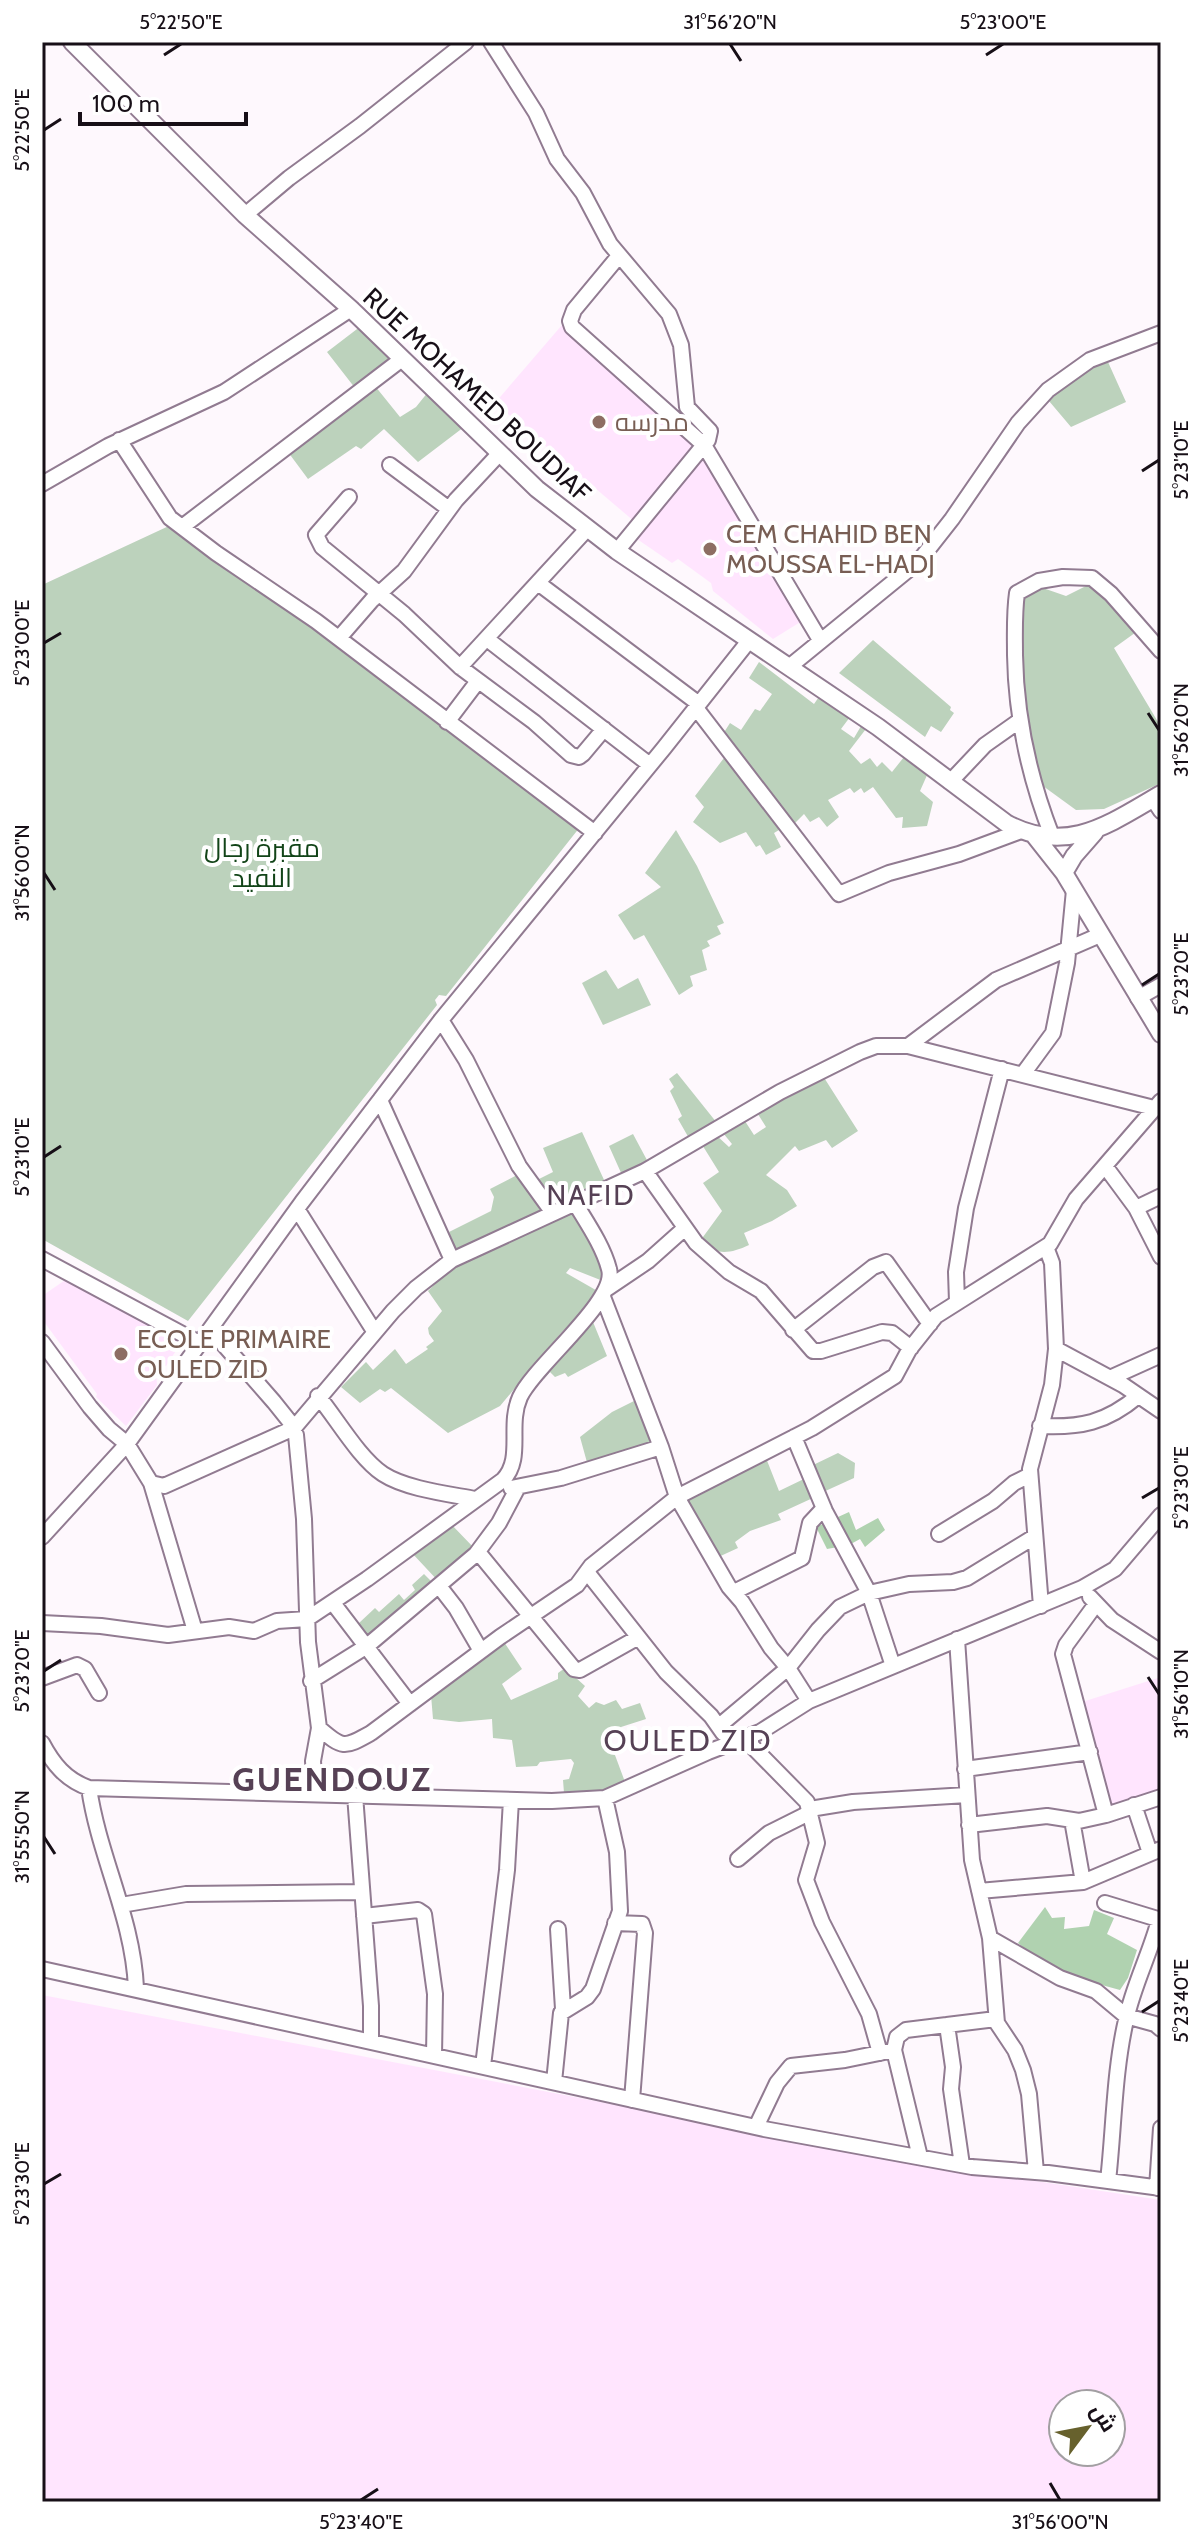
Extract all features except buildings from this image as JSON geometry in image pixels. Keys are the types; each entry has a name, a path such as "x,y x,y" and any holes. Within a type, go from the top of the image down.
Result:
{"main road":[{"name":"RUE MOHAMED BOUDIAF","path":"72,42 245,215 351,309 499,454 587,529 1028,833"},
{"path":"1028,833 1052,836 1095,832 1158,802"},
{"path":"1064,873 1095,832"},
{"path":"1028,833 1064,873 1161,1034"}],"street":[{"path":"245,215 466,42"},
{"path":"491,42 536,113 557,159 583,193 618,257 656,297 677,329 687,407 710,431 704,445 617,551"},
{"path":"618,257 574,310 570,321 572,327 704,445 820,640"},
{"path":"42,484 119,440 224,392 351,309"},
{"path":"789,667 919,561 1018,423 1048,390 1090,360 1161,333"},
{"path":"182,527 402,359"},
{"path":"119,440 164,510 182,527 339,638 595,833"},
{"path":"339,638 393,582 449,509 499,454"},
{"path":"390,465 449,509"},
{"path":"349,497 316,535 322,547 460,667 575,757 583,754 604,729"},
{"path":"460,667 587,529"},
{"path":"1052,836 1034,788 1019,721 1015,679 1016,601 1019,591 1029,585 1063,577 1092,578 1111,594 1161,651"},
{"path":"538,583 698,706 839,894 889,873 1028,833"},
{"path":"487,639 650,765"},
{"path":"42,1537 127,1444 297,1209 441,1020 748,642"},
{"path":"447,722 478,681"},
{"path":"950,782 985,745 1019,721"},
{"path":"1023,1074 1053,1033 1069,948 1074,890"},
{"path":"908,1046 996,980 1100,935"},
{"path":"1138,998 1161,985"},
{"path":"441,1020 466,1060 519,1166 553,1213"},
{"path":"151,1483 164,1486 294,1428 374,1331 416,1288 452,1260 645,1171 780,1092 860,1052 876,1046 908,1046 1157,1104 1076,1199 1046,1247 957,1302 930,1324 895,1376 854,1404 677,1497 587,1572 577,1585 481,1651 371,1733 348,1745 334,1741 319,1728"},
{"path":"957,1302 957,1263 966,1208 1002,1069"},
{"path":"380,1100 452,1260"},
{"path":"1105,1166 1136,1208 1161,1257"},
{"path":"645,1171 710,1258 761,1291 816,1352 887,1331 911,1348"},
{"path":"1136,1208 1161,1196"},
{"path":"575,1203 609,1269 605,1292 677,1497 702,1544 809,1701"},
{"path":"297,1209 374,1331"},
{"path":"42,1623 101,1626 156,1635 229,1627 254,1631 277,1621 307,1619 503,1480 512,1467 512,1420 521,1396 605,1292 648,1261 685,1228"},
{"path":"1041,1606 1030,1475 1033,1451 1052,1385 1056,1349 1053,1271 1046,1247"},
{"path":"42,1259 199,1343"},
{"path":"793,1330 873,1267 886,1262 930,1324"},
{"path":"210,1329 294,1428 304,1519 311,1681 319,1728 313,1761 315,1794"},
{"path":"42,1342 90,1407 127,1444 151,1483 195,1631"},
{"path":"1056,1349 1110,1378 1161,1411"},
{"path":"1110,1378 1161,1355"},
{"path":"318,1396 365,1457 383,1474 428,1489 475,1499"},
{"path":"1040,1426 1070,1428 1100,1420 1121,1410 1138,1396"},
{"path":"794,1437 824,1508 869,1593 893,1666"},
{"path":"489,1490 561,1478 661,1447"},
{"path":"939,1534 1030,1475"},
{"path":"311,1681 367,1646 478,1552 499,1523 518,1487"},
{"path":"734,1592 802,1558 810,1523 824,1508"},
{"path":"42,1743 61,1772 77,1784 89,1788 511,1800 605,1798 760,1732 809,1701 1082,1588 1115,1569 1161,1515"},
{"path":"719,1726 788,1668 835,1610 869,1593 909,1584 953,1582 967,1578 1034,1537"},
{"path":"478,1552 564,1660 578,1671 637,1638"},
{"path":"587,1572 666,1672 719,1726 799,1792 811,1810 817,1843 806,1880 822,1922 887,2052 920,2157"},
{"path":"439,1586 481,1651"},
{"path":"1082,1588 1112,1620 1161,1652"},
{"path":"333,1603 410,1704"},
{"path":"1096,1604 1066,1645 1063,1654 1106,1815"},
{"path":"957,1639 969,1825 990,1938 996,2019 1023,2070 1029,2094 1036,2172"},
{"path":"42,1678 77,1665 85,1669 99,1693"},
{"path":"965,1769 1090,1752"},
{"path":"89,1788 102,1851 121,1905 135,1961 136,1988"},
{"path":"355,1795 371,2041"},
{"path":"738,1859 769,1833 811,1810 853,1802 967,1795"},
{"path":"969,1825 1047,1816 1079,1821 1161,1797"},
{"path":"563,2009 587,1997 593,1989 620,1911 617,1852 605,1798"},
{"path":"483,2066 507,1870 511,1800"},
{"path":"979,1891 1083,1882 1155,1851 1134,1805"},
{"path":"1072,1820 1083,1882"},
{"path":"121,1905 186,1894 361,1892"},
{"path":"1105,1903 1160,1920 1126,2016 1120,2047 1108,2181"},
{"path":"364,1916 418,1910 424,1914 435,1994 434,2056"},
{"path":"615,1923 642,1924 645,1933 632,2100"},
{"path":"554,2082 563,2009 558,1929"},
{"path":"990,1938 1060,1978 1096,1991 1126,2016 1155,2024 1161,2029"},
{"path":"42,1969 756,2127 962,2165 1159,2188 1161,2128"},
{"path":"756,2127 777,2083 791,2066 887,2052 901,2032 996,2019"},
{"path":"947,2025 953,2067 951,2089 962,2165"}],"shaded area":[{"name":"مدرسه","path":"568,318 702,440 635,522 495,403"},
{"name":"CEM CHAHID BEN MOUSSA EL-HADJ","path":"709,448 810,616 773,639 713,591 711,583 678,559 672,563 637,539"},
{"name":"ECOLE PRIMAIRE OULED ZID","path":"71,1276 183,1340 166,1366 156,1372 157,1385 126,1426 96,1397 97,1394 42,1319 42,1296"},
{"path":"1161,1677 1161,1795 1110,1810 1079,1703"},
{"path":"42,1995 936,2166 1161,2200 1161,2502 42,2502"}],"green space":[{"path":"361,326 392,357 355,388 327,352"},
{"path":"1105,360 1126,402 1071,427 1049,401 1050,398 1069,380"},
{"path":"375,386 400,417 416,407 428,392 464,427 418,462 384,429 361,449 356,446 308,479 288,452"},
{"name":"مقبرة رجال النفيد","path":"171,525 218,563 304,617 580,827 446,996 439,995 435,1000 437,1005 188,1321 42,1239 42,585"},
{"path":"1094,582 1139,630 1114,648 1161,727 1161,783 1104,809 1076,810 1043,786 1035,773 1022,726 1020,598 1040,587 1066,596"},
{"path":"873,640 951,707 954,713 941,732 931,726 925,737 839,673"},
{"path":"759,662 814,704 823,691 853,713 841,729 854,738 864,721 869,725 849,751 861,764 870,758 877,767 882,762 892,772 904,757 928,773 920,791 933,802 927,826 902,828 903,817 896,818 873,787 864,793 861,788 854,793 850,788 828,800 839,817 827,827 819,817 810,822 804,814 791,827 734,745 721,737 730,723 741,730 755,709 760,711 772,694 749,678"},
{"path":"727,754 779,830 774,833 781,847 766,855 746,832 720,843 693,822 704,807 695,796"},
{"path":"676,830 724,923 717,926 721,934 707,941 710,946 702,950 707,970 690,976 693,986 679,995 644,935 634,940 618,915 661,887 645,873"},
{"path":"606,970 618,989 638,978 651,1005 603,1025 582,983"},
{"path":"677,1073 717,1123 690,1140 678,1119 682,1116 670,1091 674,1087 669,1079"},
{"path":"823,1076 858,1131 832,1148 826,1140 799,1151 795,1146 766,1175 787,1190 797,1206 744,1233 749,1245 726,1252 703,1246 703,1237 722,1211 703,1183 719,1172 701,1143 715,1134 729,1147 732,1144 723,1133 743,1118 754,1135 766,1127 756,1111"},
{"path":"582,1132 605,1182 571,1199 554,1200 537,1180 553,1172 543,1148"},
{"path":"633,1134 648,1162 622,1175 609,1146"},
{"path":"519,1174 547,1209 458,1254 449,1232 491,1211 494,1197 490,1189"},
{"path":"573,1209 607,1258 603,1281 570,1268 566,1273 601,1293 561,1333 500,1406 448,1433 391,1388 385,1392 380,1389 360,1403 341,1387 366,1362 373,1370 395,1349 406,1364 428,1349 426,1347 434,1341 428,1328 442,1311 428,1291 451,1268"},
{"path":"593,1322 607,1356 568,1377 565,1373 555,1377 550,1372 544,1379 541,1377 582,1326"},
{"path":"638,1399 656,1442 588,1466 580,1437 612,1412"},
{"path":"838,1453 855,1463 854,1478 821,1493 811,1466"},
{"path":"766,1458 779,1491 808,1477 815,1497 778,1514 781,1520 750,1531 735,1542 738,1548 714,1559 683,1497"},
{"path":"849,1512 856,1530 878,1518 885,1530 865,1547 860,1539 849,1545 827,1549 816,1527"},
{"path":"449,1522 476,1550 440,1583 411,1552"},
{"path":"424,1574 435,1585 370,1638 358,1624 375,1608 379,1612 399,1594 404,1600 415,1590 412,1585"},
{"path":"502,1639 522,1669 502,1684 511,1700 558,1679 558,1673 565,1668 585,1686 578,1696 589,1708 596,1702 604,1705 616,1700 622,1709 640,1703 646,1719 621,1727 623,1732 609,1739 625,1782 599,1793 564,1793 563,1780 569,1779 574,1763 571,1759 516,1767 512,1740 493,1738 492,1719 459,1722 433,1719 431,1695"},
{"path":"1045,1907 1052,1918 1065,1917 1064,1929 1089,1926 1094,1910 1114,1918 1107,1934 1137,1950 1128,1978 1120,1990 1069,1976 1046,1966 1018,1943"}],"place":[{"name":"مدرسه","path":"599,422"},
{"name":"CEM CHAHID BEN MOUSSA EL-HADJ","path":"710,549"},
{"name":"ECOLE PRIMAIRE OULED ZID","path":"121,1354"}],"district":[{"name":"NAFID","path":"591,1195"},
{"name":"OULED ZID","path":"688,1740"},
{"name":"GUENDOUZ","path":"332,1779"}]}
